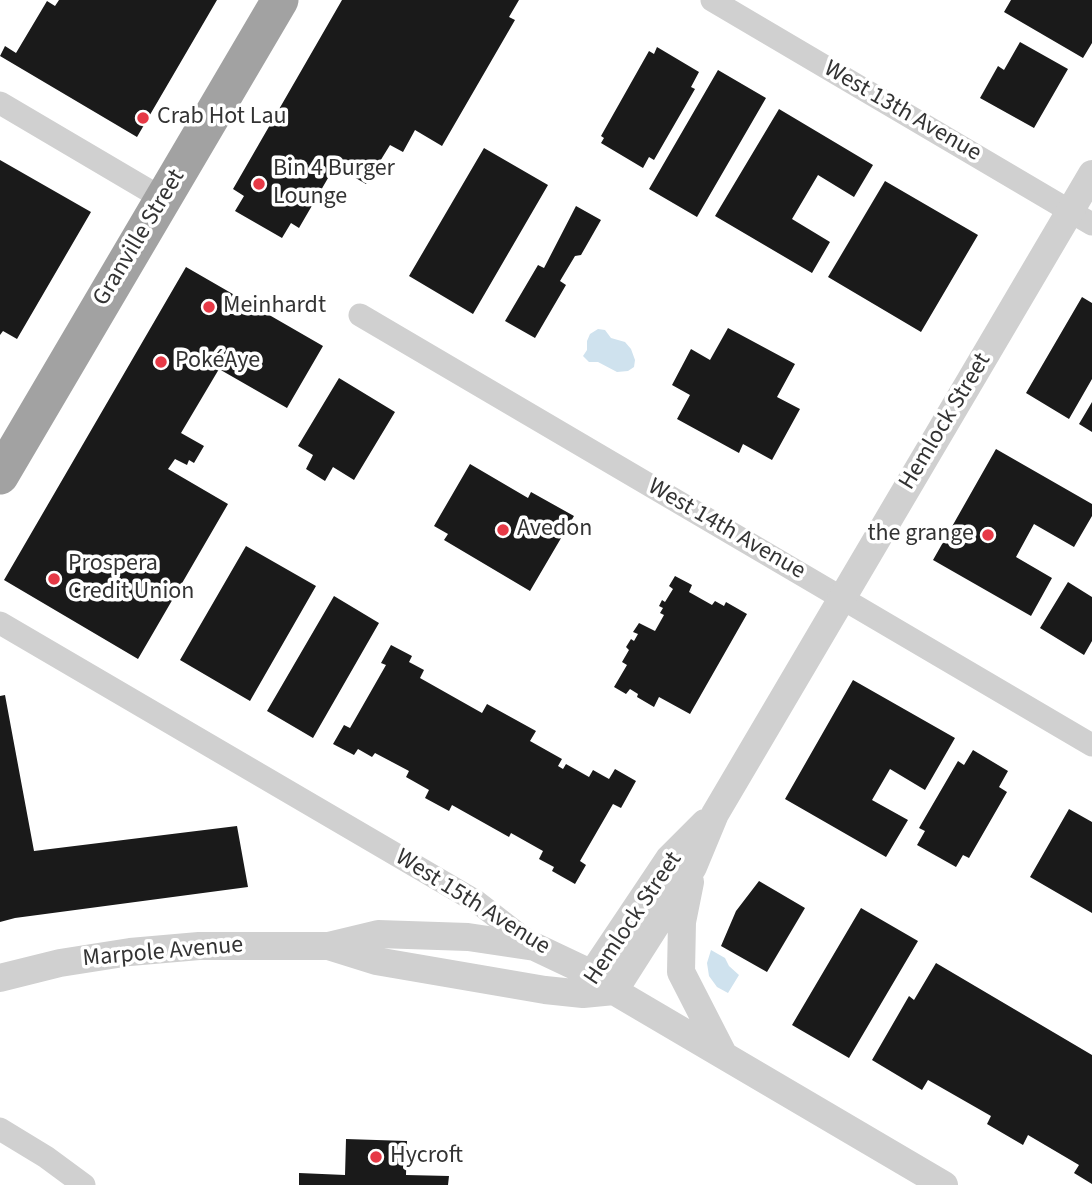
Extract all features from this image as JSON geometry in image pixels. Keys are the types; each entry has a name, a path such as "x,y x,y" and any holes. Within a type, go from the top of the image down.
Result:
{"highway":[{"name":"Granville Street","path":"0,476 280,0"}],"street":[{"name":"West 13th Avenue","path":"712,0 1081,218"},
{"path":"0,103 163,199"},
{"name":"Hemlock Street","path":"596,986 693,867 715,814 842,598 1081,218 1092,174"},
{"name":"West 14th Avenue","path":"360,315 1092,745"},
{"name":"West 15th Avenue","path":"0,623 477,902 535,947 596,986 723,1054 944,1185"},
{"name":"Hemlock Street","path":"596,986 669,859 715,814"},
{"path":"693,867 682,922 681,972 723,1054"},
{"name":"Marpole Avenue","path":"0,978 60,963 130,952 200,946 328,946 378,934 468,937 535,947"},
{"name":"Marpole Avenue","path":"328,946 376,961 596,986"},
{"path":"0,1129 46,1157 84,1185"}],"water":[{"path":"598,329 605,330 611,338 625,342 635,360 634,367 628,371 617,372 598,362 589,362 583,356 590,334"},
{"path":"711,950 725,958 739,975 728,993 717,987 709,976 707,963"}],"building":[{"path":"59,0 217,0 137,137 0,56 5,46 16,53 47,1 55,6"},
{"path":"342,0 519,0 509,17 515,20 442,146 415,130 403,152 390,145 366,184 335,166 299,228 291,223 282,238 235,211 244,196 233,189"},
{"path":"1011,0 1092,0 1092,43 1083,58 1004,12"},
{"path":"1020,42 1068,69 1034,128 980,98 998,66 1004,70"},
{"path":"657,47 699,72 691,87 695,89 654,160 649,157 643,168 601,143 604,138 601,136 649,51 654,54"},
{"path":"718,70 766,98 697,217 649,189"},
{"path":"779,109 873,165 854,197 818,175 792,219 830,242 812,273 715,216"},
{"path":"484,148 548,185 473,314 409,276"},
{"path":"0,160 91,212 17,339 3,331 0,335"},
{"path":"885,181 978,235 921,332 828,277"},
{"path":"576,206 601,220 581,255 575,256 560,281 566,285 535,338 505,321 538,265 544,268"},
{"path":"186,267 323,346 287,408 219,369 181,433 204,446 194,463 189,460 187,465 175,459 168,469 228,504 138,659 4,580"},
{"path":"1082,297 1092,303 1092,379 1069,419 1026,393"},
{"path":"728,328 795,364 777,397 800,409 772,460 743,444 739,453 677,419 690,395 672,385 691,349 710,360"},
{"path":"339,378 395,412 354,480 333,467 325,481 306,469 313,455 298,446"},
{"path":"1092,402 1092,432 1079,424"},
{"name":"the grange","path":"996,449 1092,504 1092,516 1074,547 1034,524 1016,557 1052,578 1031,616 933,560"},
{"name":"Avedon","path":"470,464 528,498 531,492 574,516 530,591 444,540 448,534 434,526"},
{"path":"246,546 316,586 250,701 180,660"},
{"path":"675,576 692,585 689,592 712,605 715,601 724,606 726,602 747,614 690,714 659,697 654,707 637,697 638,694 630,689 626,694 614,687 627,665 622,662 629,650 626,647 638,634 633,632 639,623 655,631 664,615 660,613 663,608 659,606 673,589 669,586"},
{"path":"1068,582 1092,597 1092,641 1084,655 1040,628"},
{"path":"334,596 379,623 313,738 267,711"},
{"path":"391,645 412,656 409,662 424,670 420,678 482,713 487,704 536,731 530,741 562,759 558,766 563,769 566,764 589,777 593,770 609,779 615,769 636,781 621,808 613,804 580,861 586,865 575,884 552,871 554,867 539,859 543,851 511,833 509,837 452,805 449,811 425,798 429,790 406,777 409,771 375,753 372,757 358,749 354,755 333,744 344,725 350,728 386,665 381,663"},
{"path":"853,680 955,738 925,790 890,769 872,800 908,820 886,857 785,799"},
{"path":"5,695 34,851 237,826 248,887 0,922 0,696"},
{"path":"973,750 1008,771 999,787 1007,792 969,858 963,855 956,867 917,845 925,831 919,828 958,761 964,765"},
{"path":"1069,809 1092,822 1092,913 1030,877"},
{"path":"759,881 805,908 767,972 721,946 736,911"},
{"path":"861,908 918,941 849,1058 792,1025"},
{"path":"936,963 1092,1055 1092,1184 1074,1173 1079,1165 1028,1135 1023,1145 987,1124 991,1116 928,1080 922,1090 872,1060 909,996 914,1000"},
{"name":"Hycroft","path":"346,1139 407,1141 406,1175 449,1176 448,1185 299,1185 299,1173 345,1175"}],"place":[{"name":"Crab Hot Lau","path":"143,118"},
{"name":"Bin 4 Burger Lounge","path":"259,184"},
{"name":"Meinhardt","path":"209,307"},
{"name":"PokéAye","path":"161,362"},
{"name":"Avedon","path":"503,530"},
{"name":"the grange","path":"988,535"},
{"name":"Prospera Credit Union","path":"54,579"},
{"name":"Hycroft","path":"376,1157"}]}
